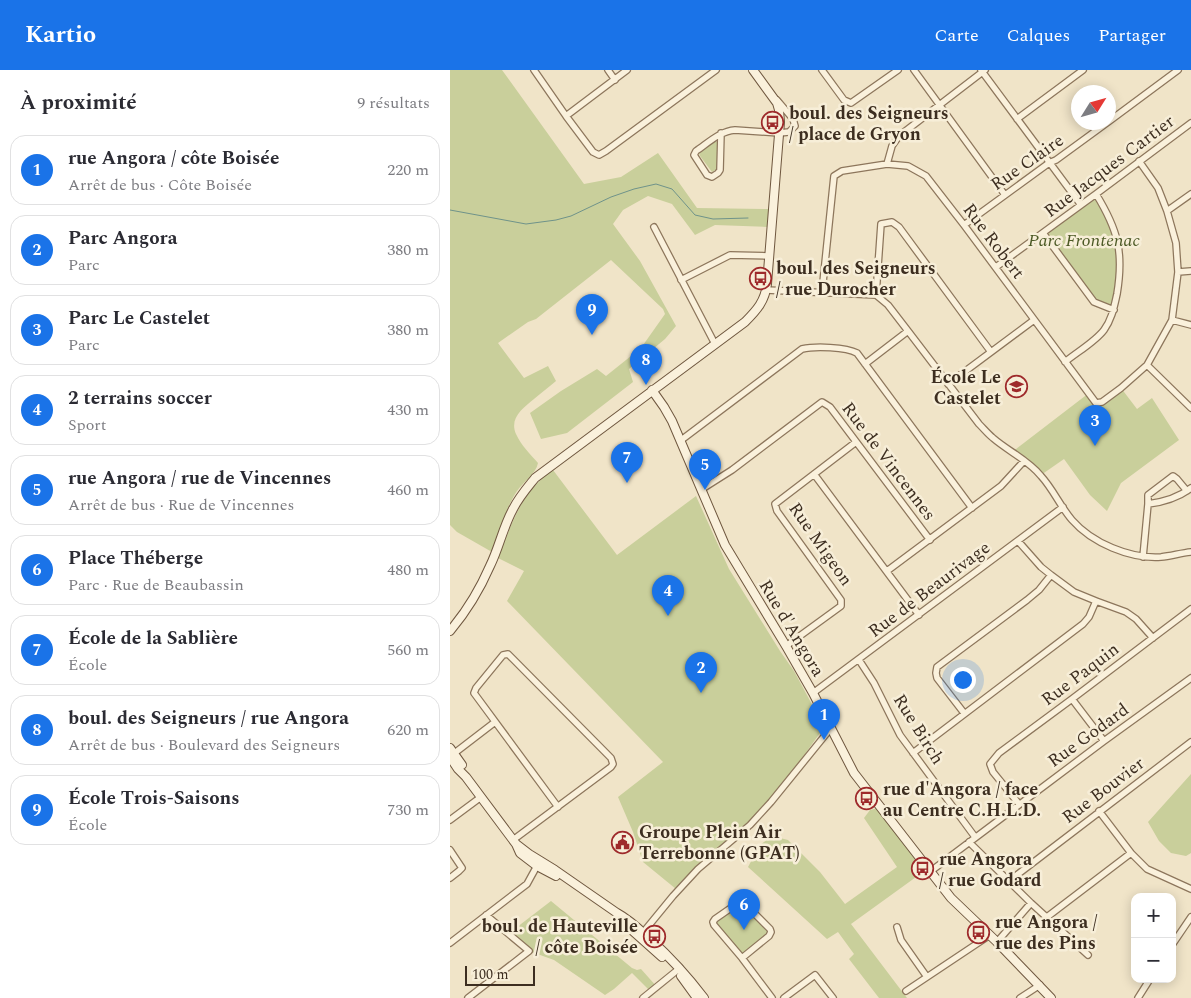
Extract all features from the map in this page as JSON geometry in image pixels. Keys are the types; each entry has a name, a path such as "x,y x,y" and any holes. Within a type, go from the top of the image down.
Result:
{"street":[{"path":"534,70 593,152 599,155 716,70"},
{"path":"608,70 615,80"},
{"path":"566,116 627,70"},
{"path":"722,134 720,170 712,177 706,176 694,156 696,151 728,130 779,133 790,132 795,126 793,119 753,70"},
{"path":"822,70 844,100 851,103 898,70"},
{"path":"914,70 1005,196"},
{"path":"1017,118 1083,70"},
{"name":"Rue Claire","path":"1116,116 1178,70"},
{"path":"887,164 892,146 899,136 983,71 1080,205"},
{"path":"450,631 470,603 486,574 512,510 535,478 745,322 757,310 766,290 779,133 780,110 772,95"},
{"name":"Rue Jacques Cartier","path":"996,268 1191,123"},
{"name":"Rue Claire","path":"964,225 1097,130"},
{"path":"1139,161 1158,188 1167,211 1176,243 1178,272 1172,320 1147,365 1190,405"},
{"name":"Rue Robert","path":"822,292 834,176 842,171 887,164 908,166 926,176 1096,403 1102,402 1121,388 1147,365"},
{"path":"1065,362 1100,334 1114,310 1119,281 1120,256 1113,224 1096,194"},
{"path":"1167,211 1191,194"},
{"path":"876,295 881,224 892,222 899,226 991,352"},
{"path":"654,227 715,344"},
{"path":"1043,233 1094,302 1114,310"},
{"path":"681,280 730,255 769,256"},
{"path":"1178,272 1191,271"},
{"path":"766,290 876,295 888,305 979,424 993,438 1041,475 1062,508 1092,538 1126,553 1144,557 1162,557 1191,552"},
{"path":"948,384 1034,320"},
{"path":"1172,320 1191,326"},
{"path":"865,364 908,331"},
{"path":"680,441 802,349 812,347 852,350 857,353 972,508"},
{"name":"Rue d'Angora","path":"652,390 672,421 732,558 813,693 854,773 951,898 1052,998"},
{"name":"Rue de Vincennes","path":"702,489 732,470 822,402 830,407 930,540"},
{"name":"Rue Migeon","path":"786,646 841,606 841,600 777,511 775,504 856,442"},
{"path":"888,571 1002,486 1024,461"},
{"path":"814,474 919,615"},
{"path":"1144,557 1148,495 1173,476 1189,490 1176,498 1148,504"},
{"name":"Rue de Beaurivage","path":"813,693 1062,508"},
{"path":"1018,541 1050,575 1074,592 1126,612 1136,619 1152,638"},
{"path":"964,714 938,678 936,673 937,666 1040,590 1050,575"},
{"path":"913,753 1083,624 1089,617 1096,601"},
{"name":"Rue Paquin","path":"1018,804 993,772 990,764 999,753 1191,610"},
{"path":"514,842 613,764 610,758 508,654 503,655 474,693 558,807"},
{"name":"Rue Birch","path":"858,660 874,683 900,734 975,837"},
{"name":"Rue Godard","path":"931,871 1104,740 1190,680"},
{"path":"1072,699 1104,740"},
{"path":"495,722 451,754 463,766 466,777 520,853 557,877 570,881 617,914 625,924 641,934 704,998"},
{"path":"641,934 698,869 750,825 831,728"},
{"name":"Rue Bouvier","path":"1009,881 1191,742"},
{"path":"450,820 481,797"},
{"path":"1099,811 1131,853 1147,869 1191,889"},
{"path":"969,842 1031,903 1088,955"},
{"path":"450,850 462,868 450,878"},
{"path":"1047,917 1131,853"},
{"path":"450,943 527,884 538,864"},
{"path":"742,958 769,936 771,932 744,903 740,902 714,919 713,922 772,998"},
{"path":"996,942 1031,903"},
{"path":"468,998 528,951 486,916"},
{"path":"1176,939 1191,917"},
{"path":"897,927 901,940 927,977"},
{"path":"906,991 990,935"},
{"path":"643,998 678,970"},
{"path":"678,970 697,998"},
{"path":"784,998 816,976 833,998"},
{"path":"1138,998 1147,983"},
{"path":"1020,998 1040,985"}],"green space":[{"path":"450,70 502,70 584,184 621,177 658,153 697,208 769,209 768,227 715,225 695,235 672,204 648,196 623,210 613,224 640,261 676,326 665,339 629,369 633,382 567,433 541,439 530,413 597,369 606,376 641,348 665,314 663,309 611,260 536,319 528,322 498,343 524,378 548,366 556,381 518,414 514,423 516,434 523,446 538,463 535,471 513,498 492,552 457,532 450,525"},
{"path":"714,141 719,145 717,169 712,172 699,153"},
{"name":"Parc Frontenac","path":"1096,194 1117,246 1119,270 1113,308 1094,302 1043,233"},
{"path":"1121,388 1137,409 1152,398 1179,440 1121,483 1107,511 1090,495 1064,459 1041,475 1012,452 1089,393 1096,403"},
{"path":"553,470 617,555 696,496 729,569 794,671 822,723 823,727 820,733 777,793 750,823 676,889 643,862 618,797 663,762 507,601 524,571 498,558 513,521 525,498"},
{"path":"1191,774 1191,853 1186,856 1171,853 1159,841 1148,822"},
{"path":"878,808 923,872 851,924 907,998 879,998 849,959 854,954 838,932 827,939 748,867 760,845 772,836 788,840 820,872 845,904 897,867 864,818 870,810"},
{"path":"551,901 632,968 641,969 657,987 651,992 632,973 605,995 554,960 529,951 508,934"},
{"path":"740,902 771,932 742,958 714,925 715,919"}],"waterway":[{"path":"450,210 526,224 571,216 611,197 656,184 672,189 695,215 713,219 748,218"}],"place":[{"name":"boul. des Seigneurs / place de Gryon","path":"773,123"},
{"name":"boul. des Seigneurs / rue Durocher","path":"760,278"},
{"name":"École Trois-Saisons","path":"592,335"},
{"name":"boul. des Seigneurs / rue Angora","path":"646,385"},
{"name":"École Le Castelet","path":"1017,387"},
{"name":"Parc Le Castelet","path":"1095,446"},
{"name":"École de la Sablière","path":"627,483"},
{"name":"rue Angora / rue de Vincennes","path":"705,490"},
{"name":"2 terrains soccer","path":"668,616"},
{"name":"Parc Angora","path":"701,693"},
{"name":"rue Angora / côte Boisée","path":"824,740"},
{"name":"rue d'Angora / face au Centre C.H.L.D.","path":"867,799"},
{"name":"Groupe Plein Air Terrebonne (GPAT)","path":"623,842"},
{"name":"rue Angora / rue Godard","path":"923,869"},
{"name":"Place Théberge","path":"744,930"},
{"name":"rue Angora / rue des Pins","path":"979,932"},
{"name":"boul. de Hauteville / côte Boisée","path":"654,936"}]}
